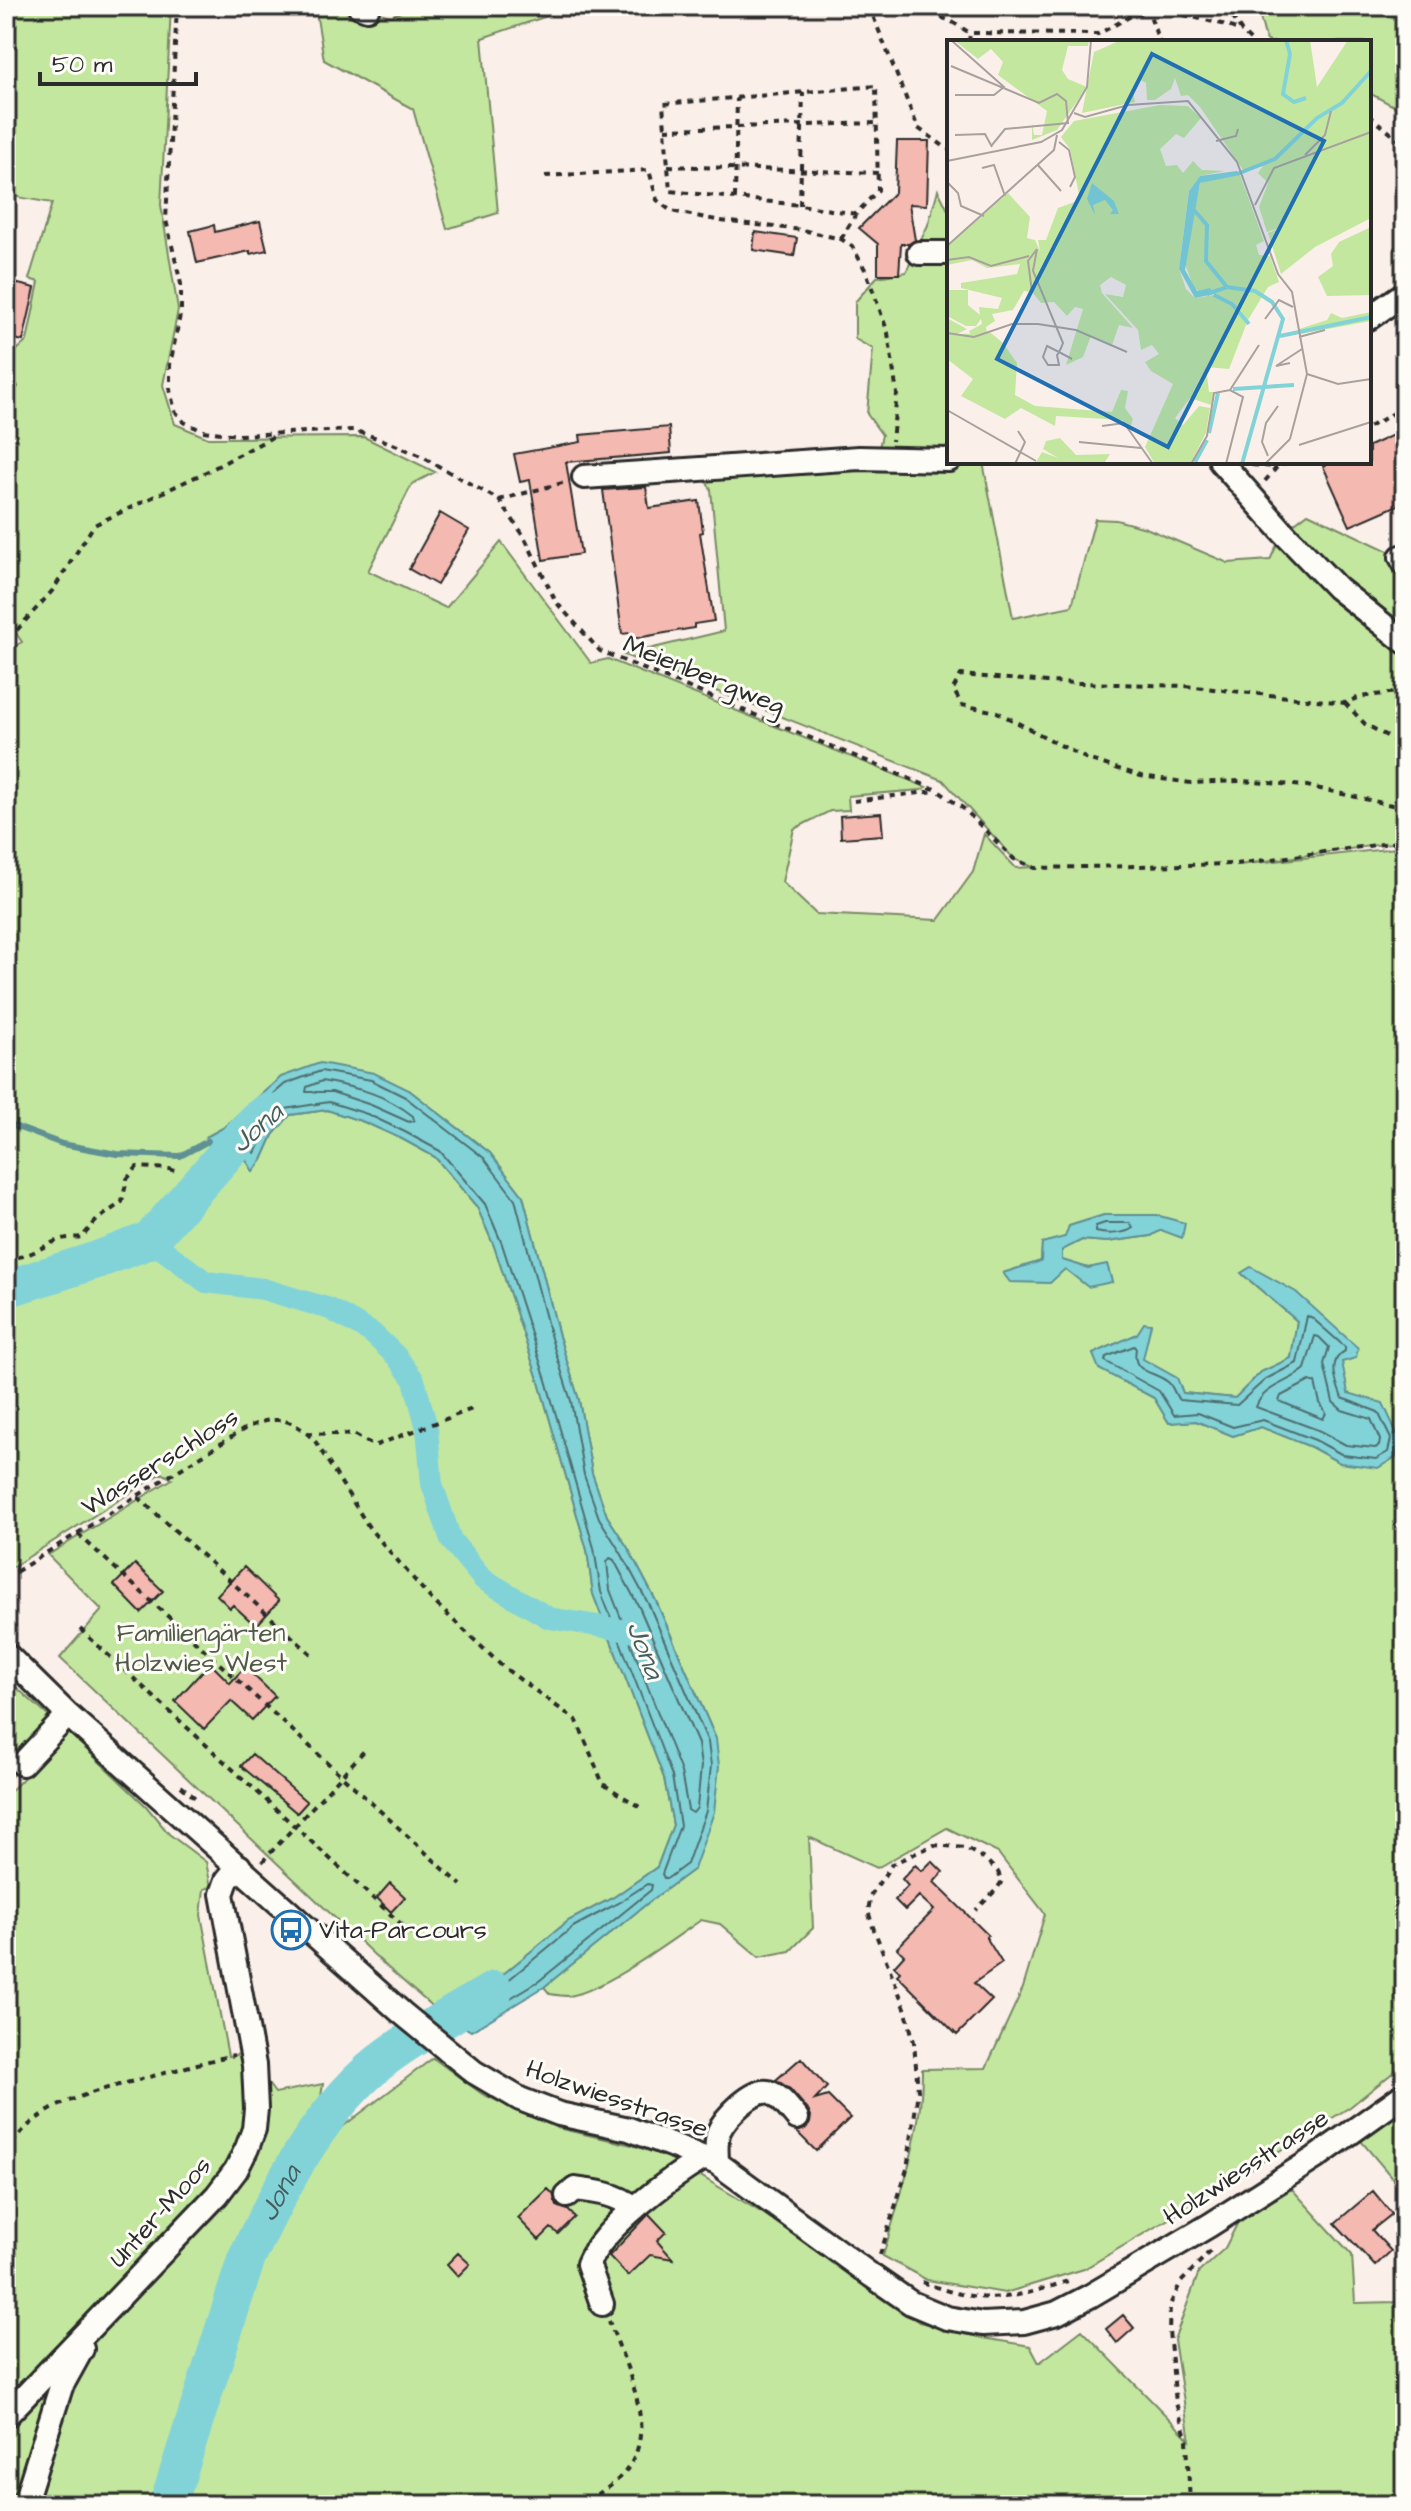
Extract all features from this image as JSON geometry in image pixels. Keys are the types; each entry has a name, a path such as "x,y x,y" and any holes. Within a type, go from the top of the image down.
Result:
{"street":[{"path":"359,6 367,9 368,6"},
{"path":"919,253 947,253"},
{"path":"1371,317 1405,293"},
{"path":"584,477 772,462 859,458 947,460"},
{"path":"1223,464 1337,588 1405,642"},
{"name":"Holzwiesstrasse","path":"6,1654 68,1715 402,2013 474,2072 520,2099 559,2114 629,2129 711,2160 911,2303 947,2318 983,2324 1024,2322 1057,2313 1210,2225 1315,2158 1405,2094"},
{"path":"22,1764 68,1715"},
{"name":"Unter-Moos","path":"6,2416 217,2195 236,2170 254,2129 256,2087 252,2052 222,1894 227,1880 239,1866"},
{"path":"602,2304 588,2264 594,2251 635,2208 676,2174 711,2160 719,2129 735,2110 755,2094 768,2092 797,2118"},
{"path":"567,2196 575,2189 602,2192 620,2197 635,2208"},
{"path":"24,2505 61,2387 98,2321"}],"path":[{"name":"Meienbergweg","path":"177,6 166,220 181,284 181,310 170,365 170,397 180,417 196,428 239,435 341,429 363,433 417,454 499,500 524,536 556,602 600,651 937,790 964,809 1014,859 1035,868 1236,864 1405,841"},
{"path":"1226,6 1250,40"},
{"path":"947,149 918,128 871,7 924,12 949,20 970,33 1098,34 1148,9 1226,25 1242,32"},
{"path":"1148,9 1158,40"},
{"path":"969,40 970,33"},
{"path":"841,239 856,214 878,190 876,86 663,104 670,191 856,214"},
{"path":"800,205 803,92"},
{"path":"735,198 737,98"},
{"path":"1371,117 1405,145"},
{"path":"665,129 877,123"},
{"path":"668,166 878,173"},
{"path":"545,176 649,170 657,200 671,211 721,221 802,230 841,239 852,246 866,271 888,333 897,394 890,459"},
{"path":"1371,426 1405,407"},
{"path":"6,635 17,630 53,590 94,525 280,433"},
{"path":"1257,502 1266,477 1284,464"},
{"path":"499,500 584,477"},
{"path":"1405,691 1360,697 1345,703 1185,686 1047,682 961,675 953,689 962,705 997,712 1087,759 1141,776 1191,783 1242,781 1307,786 1405,808"},
{"path":"1345,703 1365,724 1405,746"},
{"path":"854,801 937,790"},
{"path":"6,1257 35,1253 59,1239 82,1237 97,1220 122,1202 127,1179 137,1167 179,1172"},
{"path":"306,1433 355,1435 374,1446 472,1410"},
{"name":"Wasserschloss","path":"6,1578 259,1422 277,1418 306,1433"},
{"path":"306,1433 324,1453 370,1529 432,1600 503,1667 577,1721 603,1784 643,1809"},
{"path":"138,1497 311,1654"},
{"path":"78,1534 461,1885"},
{"path":"80,1629 413,1935"},
{"path":"262,1862 364,1751"},
{"path":"872,2276 907,2169 918,2091 914,2042 905,2008 868,1911 871,1895 892,1864 934,1845 966,1848 987,1861 1002,1881 976,1910"},
{"path":"6,2154 30,2125 71,2100 207,2061 252,2052"},
{"path":"1190,2505 1187,2440 1176,2403 1169,2331 1170,2305 1181,2282 1216,2241 1210,2225"},
{"path":"923,2290 915,2282 968,2297 996,2298 1018,2296 1074,2279 1056,2293"},
{"path":"575,2505 610,2487 629,2468 641,2438 641,2413 631,2377 602,2304"}],"green space":[{"name":"Familiengärten Holzwies West","path":"6,6 171,6 161,205 178,310 163,385 175,424 208,438 364,437 435,472 412,484 368,571 446,608 501,542 591,663 608,659 926,787 921,790 848,796 849,810 830,811 794,829 782,882 816,914 938,920 973,872 984,834 1016,868 1033,867 1014,859 943,780 624,655 724,631 711,489 703,476 875,464 882,435 867,414 873,349 855,339 855,302 877,277 906,272 928,225 938,190 947,208 947,464 983,464 1013,618 1072,606 1095,519 1116,520 1146,528 1228,563 1270,560 1283,532 1308,513 1401,557 1405,564 1405,841 1238,865 1405,847 1405,1307 1397,1316 1405,1325 1405,2063 1350,2107 1084,2269 1005,2293 927,2280 883,2256 915,2140 922,2069 986,2068 1023,1988 1045,1914 998,1853 947,1828 877,1868 809,1837 813,1928 790,1951 759,1957 720,1924 701,1920 636,1964 583,1992 569,1996 555,1995 544,1987 694,1869 716,1739 656,1601 607,1516 592,1473 579,1400 523,1196 490,1153 409,1090 251,1103 223,1128 206,1137 210,1146 230,1148 241,1155 253,1171 262,1160 273,1135 290,1115 327,1110 364,1122 435,1157 477,1207 494,1246 539,1382 587,1550 593,1594 664,1778 673,1825 657,1867 614,1897 568,1921 501,1976 435,2009 60,1658 102,1610 48,1555 172,1479 162,1473 6,1571 6,651 22,642 6,619 6,392 18,387 7,359 27,341 39,282 29,279 52,203 6,195","holes":["1104,1215 1156,1215 1161,1230 1151,1236 1107,1242 1082,1240 1062,1250 1062,1260 1088,1268 1107,1265 1112,1282 1065,1269 1003,1273 1041,1261 1042,1243 1066,1237 1069,1226","1242,1274 1355,1358 1341,1361 1348,1394 1340,1463 1311,1447 1261,1427 1233,1436 1196,1421 1169,1423 1154,1398 1100,1369 1093,1354 1138,1334 1142,1359 1176,1378 1183,1393 1235,1398 1261,1372 1291,1358 1297,1321"]},
{"path":"315,6 351,6 391,16 415,6 577,6 482,38 498,213 447,229 413,109 324,60"},
{"path":"1257,6 1405,6 1405,112 1371,94 1371,40 1266,40"},
{"path":"6,1678 58,1725 6,1782"},
{"path":"68,1732 146,1806 169,1834 206,1862 211,1887 204,1889 201,1915 228,2056 252,2052 254,2065 275,2093 323,2084 312,2150 433,2058 482,2094 557,2128 632,2145 672,2159 764,2214 919,2322 1030,2346 1039,2363 1082,2330 1190,2440 1174,2340 1199,2272 1225,2248 1238,2222 1292,2189 1352,2255 1355,2303 1396,2302 1405,2274 1405,2505 6,2505 6,1796"},
{"path":"1405,2109 1405,2193 1361,2141"}],"water":[{"path":"320,1063 374,1073 409,1090 490,1153 523,1196 579,1400 592,1473 607,1516 656,1601 716,1739 719,1766 714,1812 694,1869 544,1987 471,2031 435,2009 501,1976 568,1921 614,1897 657,1867 673,1825 664,1778 593,1594 587,1550 539,1382 494,1246 477,1207 435,1157 364,1122 327,1110 290,1115 273,1135 253,1172 236,1151 209,1146 206,1137 223,1128 281,1077"},
{"path":"1104,1215 1156,1215 1185,1223 1182,1238 1161,1230 1151,1236 1107,1242 1082,1240 1062,1250 1062,1260 1088,1268 1107,1264 1112,1282 1088,1287 1065,1269 1050,1283 1010,1282 1003,1273 1041,1261 1042,1243 1065,1237 1069,1226"},
{"path":"1251,1267 1296,1292 1358,1348 1356,1358 1342,1362 1348,1393 1383,1403 1399,1438 1396,1457 1378,1468 1340,1463 1311,1447 1261,1427 1233,1436 1196,1421 1169,1423 1154,1398 1099,1369 1093,1354 1137,1334 1144,1323 1151,1324 1143,1359 1177,1378 1183,1393 1235,1398 1261,1372 1291,1358 1297,1321 1241,1273"}],"building":[{"path":"897,141 929,141 927,205 909,204 915,240 901,244 899,274 878,274 878,244 859,228 895,192"},
{"path":"260,221 267,250 197,263 190,231 214,225 215,232"},
{"path":"755,232 797,238 794,256 753,250"},
{"path":"6,281 35,288 23,341 6,337"},
{"path":"669,427 671,453 566,462 581,554 543,560 530,480 520,482 514,454 581,442 580,435"},
{"path":"1393,435 1405,461 1405,502 1350,526 1323,466 1371,464 1371,445"},
{"path":"646,487 649,508 699,501 703,532 700,533 714,621 694,624 694,628 631,639 630,633 622,634 603,490"},
{"path":"440,513 469,530 437,585 409,569"},
{"path":"881,813 883,835 841,838 840,816"},
{"path":"135,1564 163,1591 141,1613 114,1585"},
{"path":"244,1567 279,1601 256,1626 217,1595"},
{"path":"210,1663 230,1683 245,1667 275,1696 252,1720 231,1701 204,1729 175,1701"},
{"path":"252,1754 307,1802 297,1813 241,1766"},
{"path":"932,1861 943,1872 934,1882 988,1935 986,1937 1002,1963 974,1983 992,2000 957,2035 897,1975 900,1972 894,1966 904,1955 897,1948 934,1910 919,1896 905,1910 895,1900 908,1886 902,1879 915,1865 922,1871"},
{"path":"390,1883 405,1897 391,1912 377,1898"},
{"path":"801,2058 827,2087 815,2100 828,2096 850,2118 816,2151 797,2132 810,2123 808,2110 790,2089 776,2080"},
{"path":"548,2189 557,2206 575,2217 558,2234 551,2228 539,2240 518,2218"},
{"path":"1373,2191 1392,2214 1372,2230 1391,2251 1375,2266 1335,2223"},
{"path":"649,2214 666,2232 657,2241 673,2259 650,2255 628,2276 609,2256"},
{"path":"458,2253 470,2264 458,2276 447,2264"},
{"path":"1123,2315 1134,2328 1117,2343 1106,2329"}],"waterway":[{"name":"Jona","path":"6,1289 150,1240 231,1148 268,1112"},
{"path":"6,1123 62,1144 117,1154 180,1156 208,1141"},
{"path":"150,1240 206,1282 263,1289 330,1309 372,1333 396,1356 414,1380 427,1428 432,1484 451,1540 483,1579 549,1618 634,1632"},
{"name":"Jona","path":"168,2505 246,2260 305,2148 343,2097 365,2075 414,2038 494,1990"}],"place":[{"name":"Vita-Parcours","path":"291,1930"}]}
